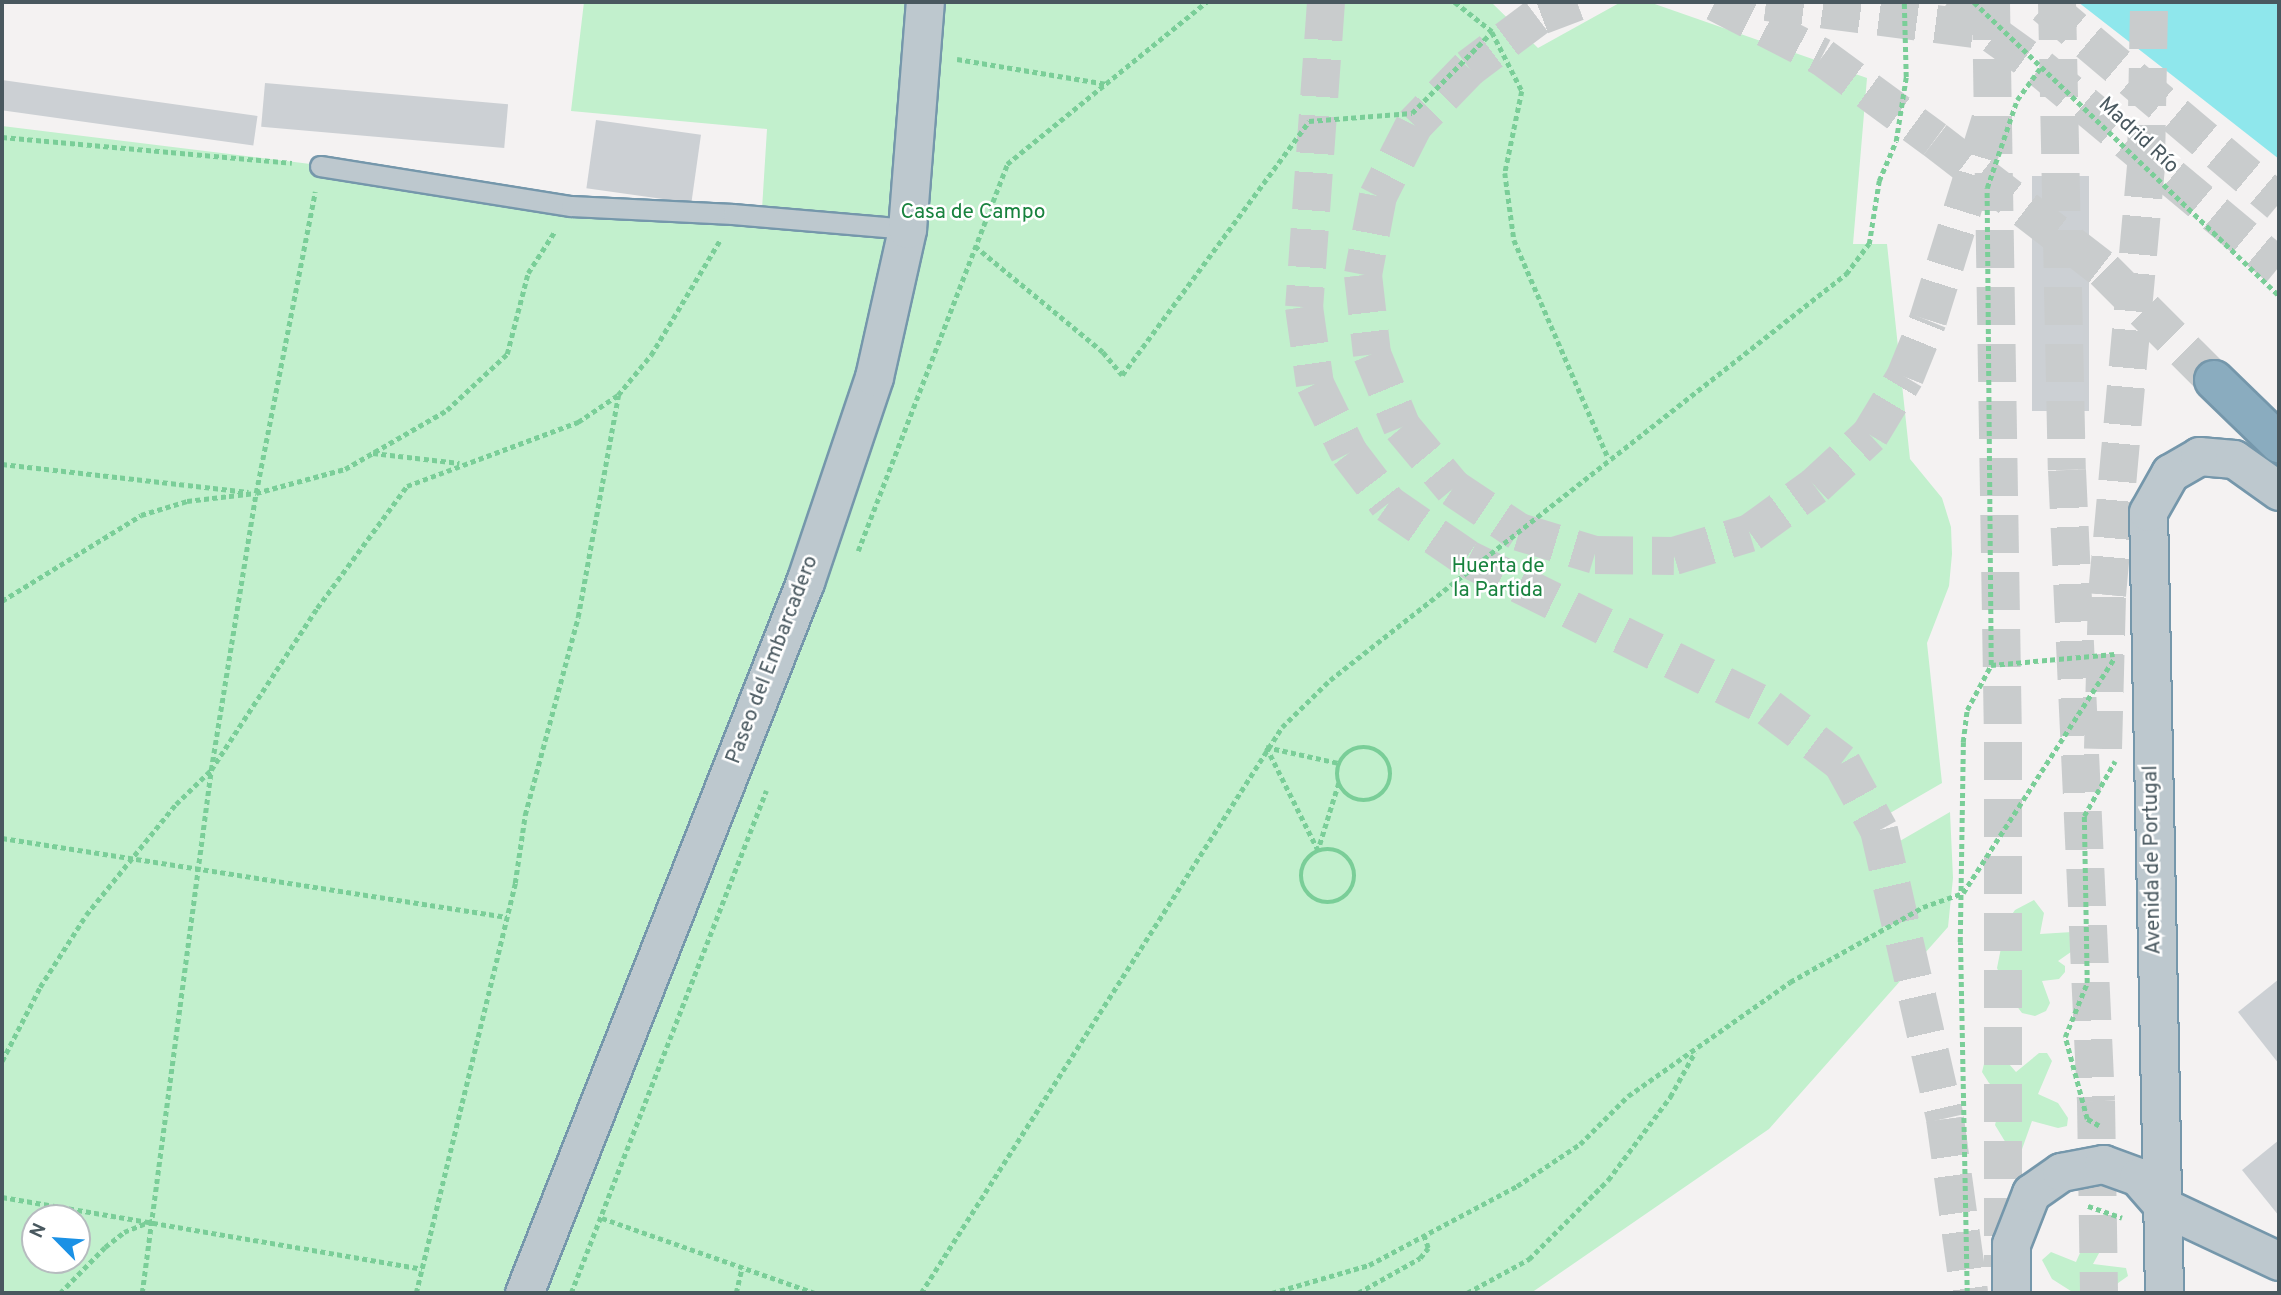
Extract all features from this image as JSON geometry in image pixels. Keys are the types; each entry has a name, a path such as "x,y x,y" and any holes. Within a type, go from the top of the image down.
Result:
{"highway":[{"path":"2214,380 2279,443"}],"street":[{"name":"Paseo del Embarcadero","path":"524,1293 557,1202 805,582 874,377 907,229 925,2"},
{"name":"Avenida de Portugal","path":"2164,1293 2164,1207 2156,1050 2148,512 2170,473 2199,456 2234,459 2279,491"},
{"path":"2011,1293 2011,1244 2031,1193 2061,1172 2104,1164 2138,1177 2164,1207 2279,1261"}],"lane":[{"path":"320,166 571,206 733,214 907,229"}],"path":[{"path":"856,557 1007,164 1206,2"},
{"path":"1454,2 1492,32 1522,91 1505,173 1514,240 1608,457"},
{"path":"921,1293 1207,845 1266,747 1330,680 1430,603 1608,457 1846,274 1869,244 1879,181 1898,128 1906,77 1904,2"},
{"name":"Madrid Río","path":"1974,2 2279,295"},
{"path":"975,246 1103,352 1122,375 1309,121 1412,113 1492,32"},
{"path":"921,53 1108,84"},
{"path":"1967,1293 1963,742 1967,710 1991,665 1987,188 2017,100 2040,68"},
{"path":"2,137 320,166 256,493 211,770 155,1220 142,1293"},
{"path":"2,601 141,515 187,501 256,493 345,469 447,410 507,354 528,273 571,206"},
{"path":"2,1061 60,956 130,860 211,770 317,608 407,486 462,463 578,422 618,395 651,355 695,286 733,214"},
{"path":"416,1293 507,917 525,816 578,617 618,395"},
{"path":"373,453 462,463"},
{"path":"2,464 256,493"},
{"path":"1272,1293 1369,1265 1517,1186 1580,1144 1628,1096 1790,982 1923,907 1963,893 2117,654 2120,645"},
{"path":"1991,665 2127,653"},
{"path":"1266,747 1339,763"},
{"path":"1266,747 1318,851"},
{"path":"1318,851 1336,850 1354,871 1351,889 1337,901 1320,902 1303,886 1301,869 1318,851 1339,783 1339,763 1352,750 1370,747 1385,757 1391,774 1384,791 1368,800 1351,797 1339,783"},
{"path":"2108,1133 2087,1119 2065,1037 2087,983 2084,816 2117,758"},
{"path":"571,1293 771,777"},
{"path":"2,838 198,872 507,917"},
{"path":"1466,1293 1529,1259 1608,1180 1670,1097 1697,1049"},
{"path":"2,1197 155,1220 422,1269"},
{"path":"557,1202 815,1293"},
{"path":"2074,1207 2106,1209 2123,1218 2128,1227"},
{"path":"60,1293 105,1247 124,1232 155,1220"},
{"path":"1359,1293 1420,1258 1428,1248 1424,1236"},
{"path":"736,1293 742,1268"}],"green space":[{"path":"584,2 1491,2 1538,48 1621,2 1649,2 1867,78 1853,244 1887,244 1910,459 1942,498 1951,527 1952,554 1949,586 1927,643 1942,783 1859,831 1874,856 1950,812 1953,878 1948,927 1769,1129 1531,1293 2,1293 2,126 569,196 762,209 767,129 571,111"},
{"path":"2034,900 2044,913 2040,934 2072,932 2080,940 2078,947 2058,961 2065,966 2065,972 2059,979 2042,981 2050,1003 2046,1011 2035,1016 2022,1013 2013,1001 2019,984 2001,977 1997,968 2006,923 2015,910"},
{"path":"2039,1053 2047,1053 2052,1061 2038,1094 2058,1103 2068,1118 2067,1126 2058,1128 2032,1121 2021,1152 2012,1153 1995,1125 1998,1113 2011,1102 1989,1083 1982,1072 1985,1060 1991,1054 2002,1056 2016,1072"},
{"path":"2091,1228 2098,1228 2104,1244 2093,1264 2126,1268 2128,1276 2104,1293 2074,1293 2052,1279 2042,1260 2051,1252 2076,1262"}],"water":[{"path":"2078,2 2279,2 2279,159 2168,72"}],"building":[{"path":"2,80 257,116 253,146 2,110"},
{"path":"265,83 508,104 504,148 261,127"},
{"path":"596,120 701,135 691,203 586,188"},
{"path":"2032,176 2089,176 2089,411 2032,411"},
{"path":"2279,979 2279,1064 2238,1012"},
{"path":"2279,1140 2279,1216 2242,1170"}],"tunnel":[{"path":"1326,2 1304,307 1315,384 1349,453 1388,504 1468,559 1769,708 1842,763 1879,830 1945,1119 1969,1293"},
{"path":"1577,2 1537,17 1469,68 1414,125 1378,196 1363,275 1372,354 1402,427 1453,488 1519,532 1595,555 1674,556 1750,533 1815,486 1870,435 1905,377 1928,320 1994,108"},
{"path":"1715,2 1822,57 1935,140 2104,270 2214,380"},
{"path":"1766,2 1983,30"},
{"path":"1948,2 2040,68 2279,267"},
{"path":"1991,2 2003,742 2003,1267"},
{"path":"2057,2 2067,470 2096,1101 2099,1293"},
{"path":"2103,749 2107,595 2146,163 2149,2"},
{"path":"2045,5 2279,203"}],"park label":[{"name":"Casa de Campo","path":"973,213"},
{"name":"Huerta de la Partida","path":"1498,579"}]}
